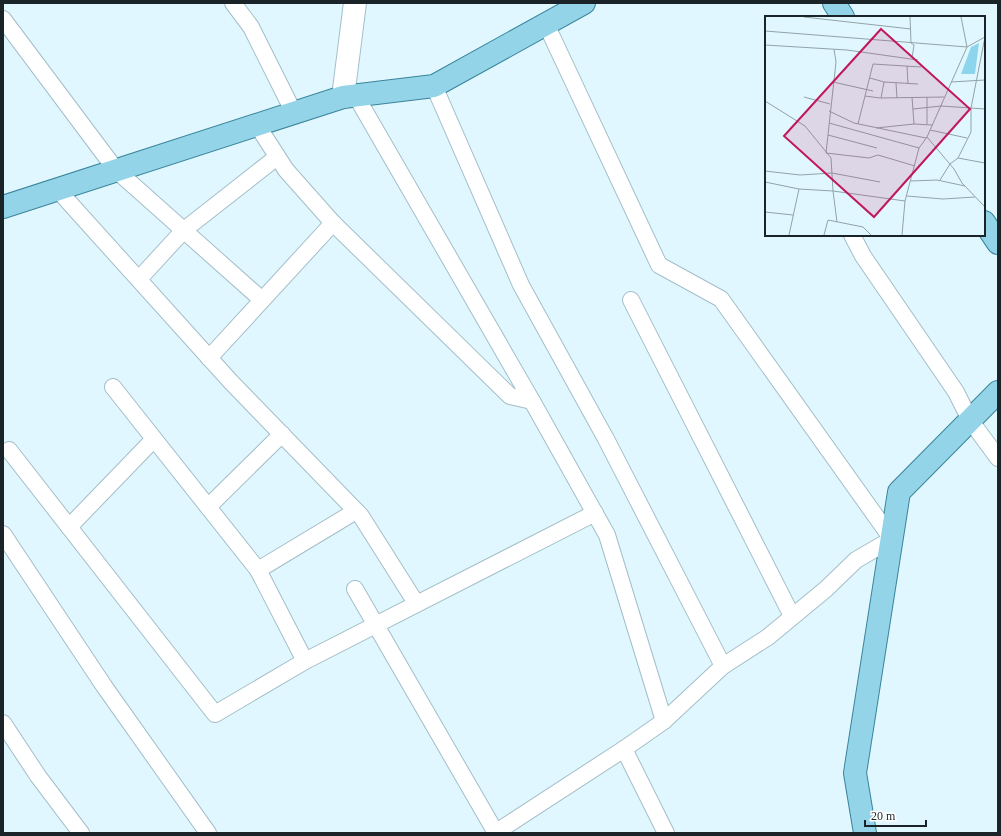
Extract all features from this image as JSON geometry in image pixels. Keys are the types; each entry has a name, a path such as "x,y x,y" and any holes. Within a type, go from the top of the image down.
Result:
{"main road":[{"path":"349,96 355,3"},
{"path":"3,206 349,96 434,86 584,3"},
{"path":"834,3 842,16"},
{"path":"985,224 998,243"},
{"path":"865,833 855,774 899,492 998,392"}],"street":[{"path":"233,3 251,27 294,113"},
{"path":"3,19 116,170 262,300"},
{"path":"355,589 495,833 624,749 664,721 723,666 768,636 826,589 856,560 892,539 721,299 659,265 546,24"},
{"path":"434,86 521,285 606,439 723,666"},
{"path":"349,96 532,401 607,535 664,721"},
{"path":"257,125 286,170 333,223 510,396 532,401"},
{"path":"139,279 184,230 277,157"},
{"path":"57,189 209,358 361,516 416,603"},
{"path":"209,358 333,223"},
{"path":"853,236 863,256 956,392 970,420 998,458"},
{"path":"631,300 792,616"},
{"path":"112,388 258,570 305,661"},
{"path":"208,507 282,434"},
{"path":"69,527 154,439"},
{"path":"9,450 215,714 305,661 416,603 595,513"},
{"path":"258,570 356,511"},
{"path":"4,538 104,686 208,833"},
{"path":"3,723 38,776 81,833"},
{"path":"624,749 666,833"}]}
